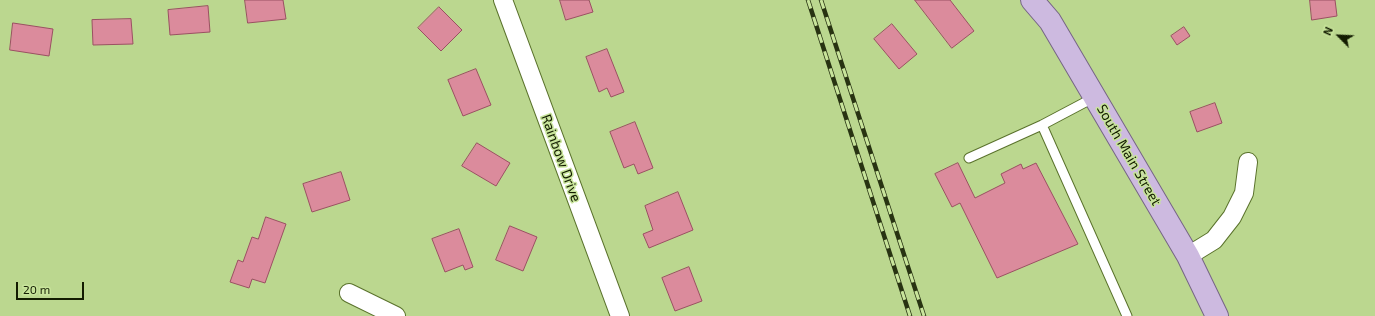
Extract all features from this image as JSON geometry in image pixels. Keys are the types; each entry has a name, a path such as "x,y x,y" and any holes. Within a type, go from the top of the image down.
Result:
{"main road":[{"name":"South Main Street","path":"1032,0 1050,21 1095,97 1188,256 1217,316"}],"street":[{"name":"Rainbow Drive","path":"503,0 620,316"},
{"path":"1188,256 1214,240 1232,217 1244,193 1248,162"},
{"path":"350,293 396,316"}],"lane":[{"path":"968,158 1042,125 1095,97"},
{"path":"1042,125 1128,316"}],"building":[{"path":"245,0 283,0 286,19 248,23"},
{"path":"560,0 589,0 593,12 566,20"},
{"path":"915,0 950,0 974,31 952,48"},
{"path":"1310,0 1335,0 1337,16 1312,20"},
{"path":"208,6 210,32 170,35 168,10"},
{"path":"439,7 462,30 441,51 418,28"},
{"path":"131,19 133,44 93,45 92,20"},
{"path":"13,23 53,29 49,56 10,50"},
{"path":"892,24 917,54 899,69 874,39"},
{"path":"1184,27 1190,36 1177,45 1171,36"},
{"path":"607,49 624,92 611,97 607,88 599,92 586,57"},
{"path":"476,69 491,105 463,116 448,80"},
{"path":"1215,103 1222,123 1197,132 1190,112"},
{"path":"635,122 653,168 638,174 634,164 624,168 610,132"},
{"path":"477,143 510,163 496,186 462,166"},
{"path":"958,163 975,198 1005,183 1001,174 1021,164 1023,169 1036,163 1078,244 997,278 960,203 952,207 935,174"},
{"path":"341,172 350,200 312,212 303,184"},
{"path":"678,192 693,230 649,248 643,234 653,230 645,206"},
{"path":"266,217 286,224 265,283 252,279 249,288 230,282 238,260 243,262 252,237 258,239"},
{"path":"510,226 537,237 523,271 496,260"},
{"path":"459,229 473,267 465,270 463,265 445,272 432,239"},
{"path":"689,267 702,301 675,311 662,278"}],"railway":[{"path":"808,0 910,316"},
{"path":"821,0 924,316"}]}
